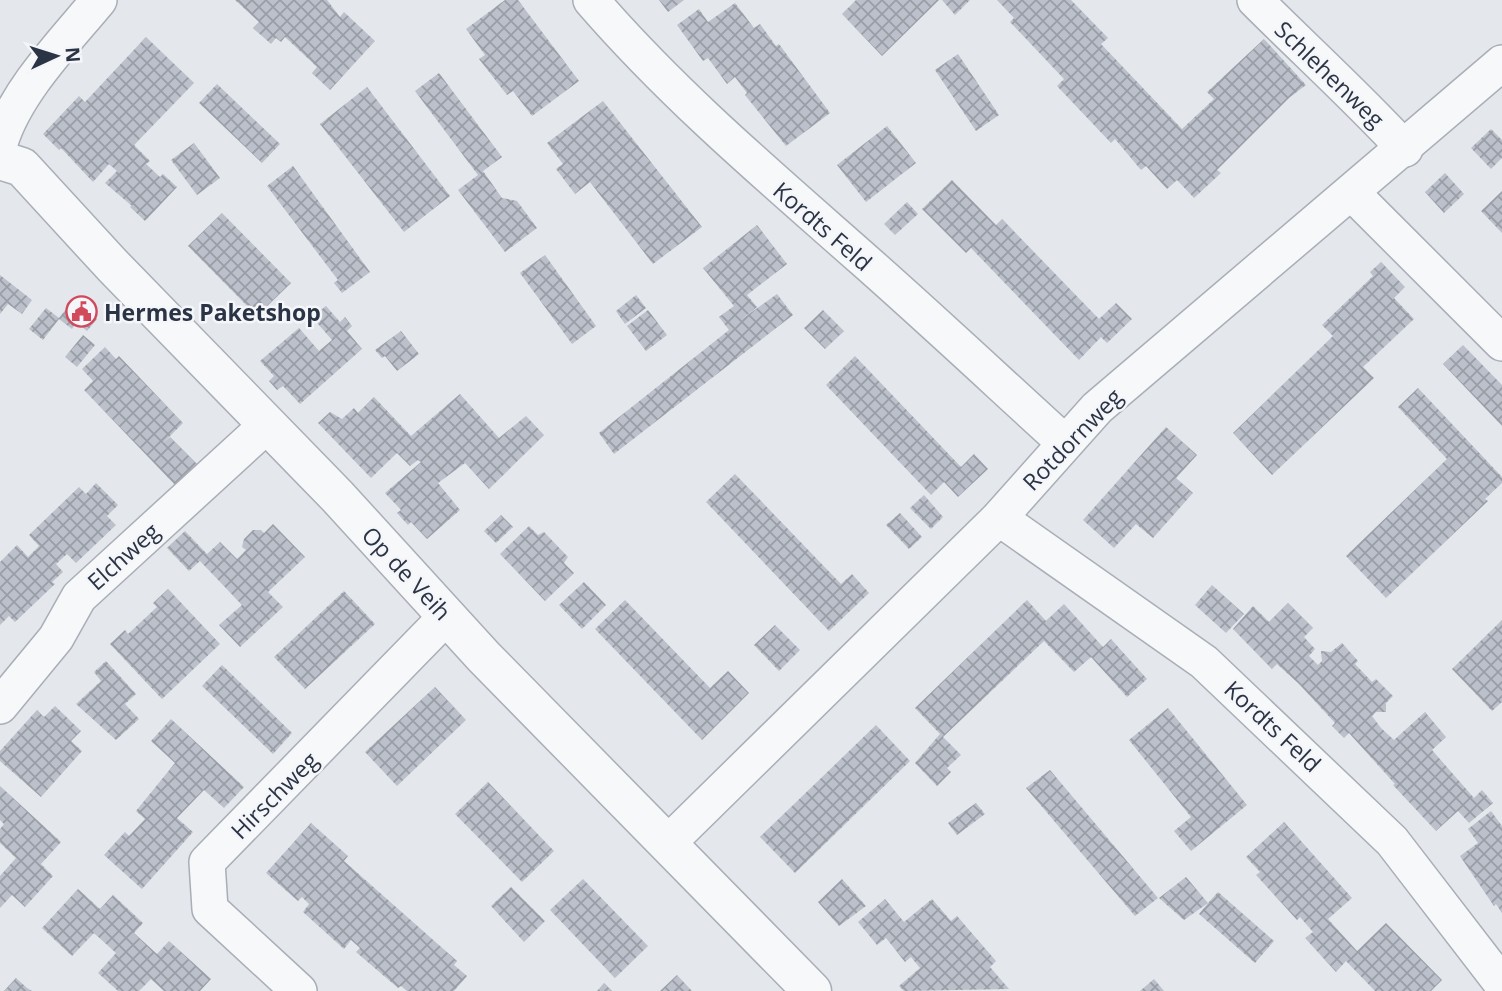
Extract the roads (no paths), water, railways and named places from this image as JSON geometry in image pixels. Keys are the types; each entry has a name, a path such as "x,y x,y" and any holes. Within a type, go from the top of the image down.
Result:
{"street":[{"path":"0,143 4,130 37,76 99,0"},
{"name":"Kordts Feld","path":"591,0 641,58 771,181 863,260 1065,443"},
{"name":"Schlehenweg","path":"1255,0 1324,69 1343,82 1405,149"},
{"name":"Rotdornweg","path":"668,843 999,518 1097,408 1405,149 1502,63"},
{"name":"Op de Veih","path":"0,160 22,167 447,616 812,991"},
{"path":"1352,193 1502,344"},
{"name":"Elchweg","path":"0,706 56,638 79,597 268,424"},
{"name":"Kordts Feld","path":"999,518 1204,662 1392,841 1502,984"},
{"name":"Hirschweg","path":"289,988 210,909 207,862 447,616"}],"place":[{"name":"Hermes Paketshop","path":"81,312"}]}
